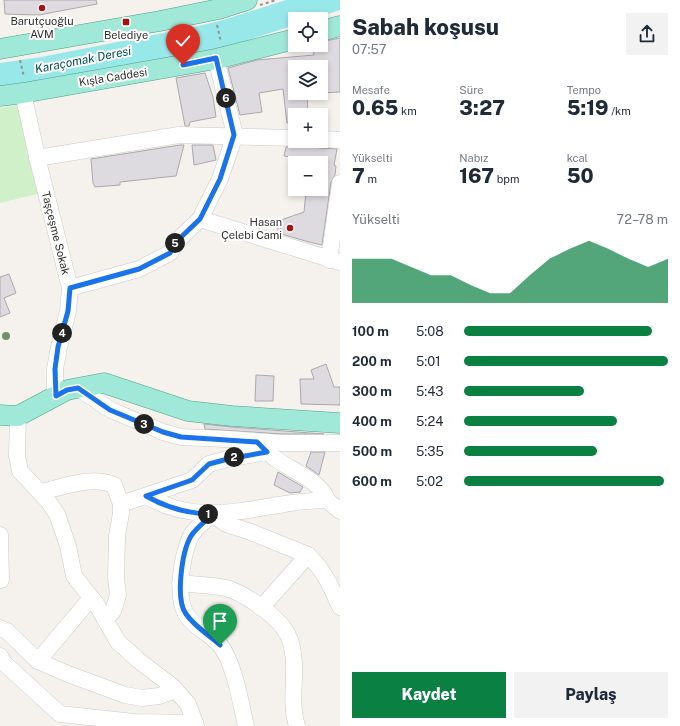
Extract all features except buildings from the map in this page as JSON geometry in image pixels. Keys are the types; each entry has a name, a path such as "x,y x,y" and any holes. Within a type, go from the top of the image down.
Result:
{"main road":[{"path":"0,49 153,23 248,0"},
{"path":"328,29 340,26"},
{"name":"Kışla Caddesi","path":"0,96 24,87 288,40"},
{"path":"9,416 67,390 104,383 188,411 232,416 340,423"}],"street":[{"path":"70,288 139,269 170,253 177,241 200,219 220,179 234,135 219,52"},
{"name":"Taşçeşme Sokak","path":"24,87 37,158 70,288 68,311 58,347 55,369 56,396"},
{"path":"37,158 179,135 234,135 288,138"},
{"path":"328,139 340,140"},
{"path":"200,219 334,261 340,183"},
{"path":"78,388 110,410 163,432 181,437 262,447 340,443"},
{"path":"0,656 4,663 60,714 134,722 195,724 188,704 176,690 118,642 97,605 74,576 68,546 57,514 41,492 20,471 9,416"},
{"path":"121,504 192,480 209,464 262,447"},
{"path":"262,447 274,458 318,486 326,494 327,500 340,511"},
{"path":"41,492 92,481 104,480 114,485 121,504 117,536 116,578 118,595 113,611 105,620"},
{"path":"146,496 160,505 198,514 239,512 286,504 327,500"},
{"path":"213,514 226,524 248,531 308,556 319,567 329,583 340,607"},
{"path":"213,514 196,530 190,538 182,566 180,596 185,613 194,624 220,645 229,662 246,726"},
{"path":"0,535 1,580"},
{"path":"261,608 308,556"},
{"path":"180,583 225,588 242,594 284,628 288,635 293,653 294,717 297,726"},
{"path":"38,661 91,598"},
{"path":"0,628 7,631 38,661 125,695 142,698 158,696 176,690"}],"path":[{"path":"215,8 219,52"},
{"path":"19,54 24,87"}],"green space":[{"path":"24,104 45,192 0,203 0,108"}],"water":[{"name":"Karaçomak Deresi","path":"286,0 340,0 340,10 328,14 328,12 288,12 288,27 226,47 0,89 0,63 41,57 220,21"}],"place":[{"name":"Barutçuoğlu AVM","path":"42,8"},
{"name":"Belediye","path":"126,22"},
{"name":"Hasan Çelebi Cami","path":"290,228"}],"route":[{"path":"183,65 216,58 234,135 220,179 200,219 177,241 170,253 139,269 70,288 68,311 58,347 55,369 56,396 67,390 78,388 110,410 163,432 181,437 257,442 267,452 209,464 192,480 146,496 160,505 198,514 213,514 196,530 190,538 182,566 180,596 185,613 194,624 220,645"}]}
